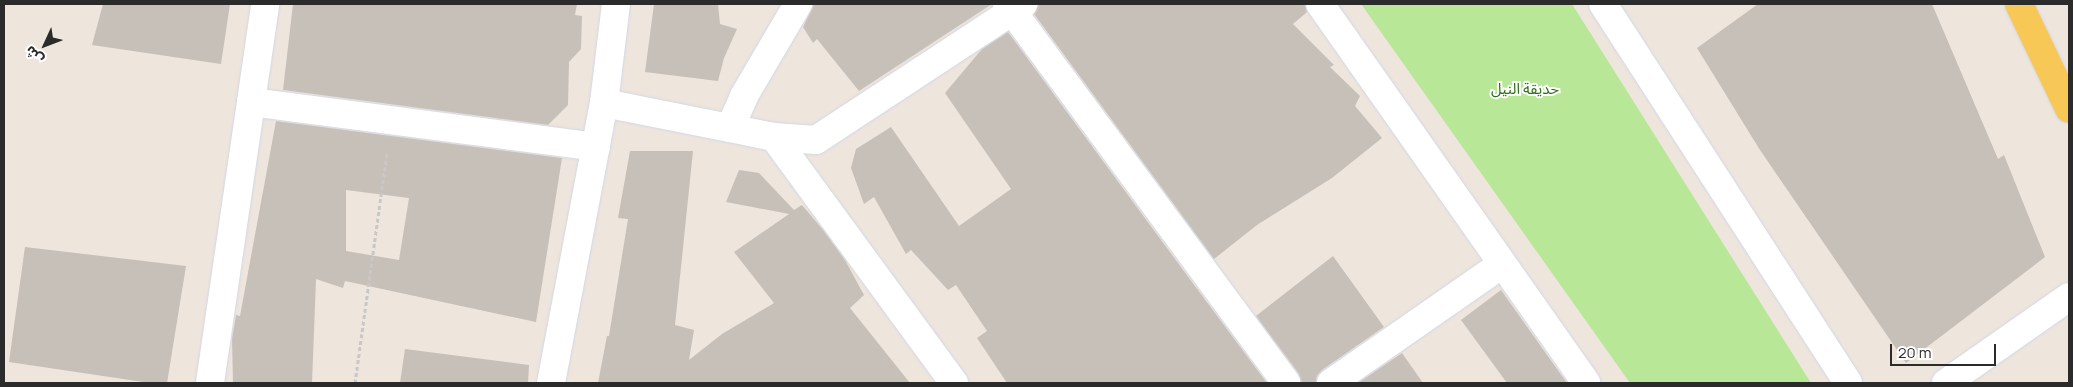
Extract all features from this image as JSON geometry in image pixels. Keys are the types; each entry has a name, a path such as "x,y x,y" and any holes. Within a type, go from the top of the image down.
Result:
{"main road":[{"path":"2019,4 2069,109"}],"street":[{"path":"210,383 265,4"},
{"path":"551,383 604,103 616,4"},
{"path":"730,128 744,96 798,4"},
{"path":"1320,4 1586,383"},
{"path":"1603,4 1848,383"},
{"path":"604,103 774,137 816,140 1014,6 1286,383"},
{"path":"251,102 596,147"},
{"path":"774,137 954,383"},
{"path":"1331,383 1502,264"},
{"path":"1946,383 2069,297"}],"path":[{"path":"355,383 391,120"}],"green space":[{"name":"حديقة النيل","path":"1361,4 1572,4 1811,383 1630,383"}],"building":[{"path":"103,4 230,4 221,64 92,45"},
{"path":"293,4 577,4 575,15 582,16 581,49 569,62 568,105 548,125 283,90"},
{"path":"654,4 718,4 720,24 737,29 724,58 718,81 645,72"},
{"path":"814,4 992,4 859,91 817,39 813,43 803,27"},
{"path":"1039,4 1305,4 1307,12 1293,24 1334,65 1330,67 1360,96 1355,106 1382,138 1332,178 1257,225 1214,259 1034,14"},
{"path":"1758,4 1932,4 1998,159 2004,155 2045,257 1906,363 1760,150 1697,48"},
{"path":"1008,32 1267,383 1007,383 977,338 987,331 956,285 948,290 911,250 906,254 874,197 864,204 851,168 856,149 891,127 959,226 1011,189 945,93 982,49"},
{"path":"276,121 562,158 536,322 345,281 343,288 316,279 312,383 233,383 232,338 236,315 240,316","holes":["346,190 409,198 399,260 346,251"]},
{"path":"630,151 693,151 675,325 694,330 689,360 722,334 774,303 734,252 789,214 726,202 739,170 759,173 794,210 802,205 824,231 845,260 864,295 850,308 910,383 598,383 607,336 609,336 628,219 618,218"},
{"path":"25,247 186,266 167,383 150,383 9,362"},
{"path":"1333,256 1384,327 1322,370 1317,376 1316,383 1301,383 1299,374 1256,316"},
{"path":"1501,290 1567,383 1507,383 1461,320"},
{"path":"405,349 529,365 528,383 400,383"},
{"path":"1402,353 1423,383 1358,383"}]}
